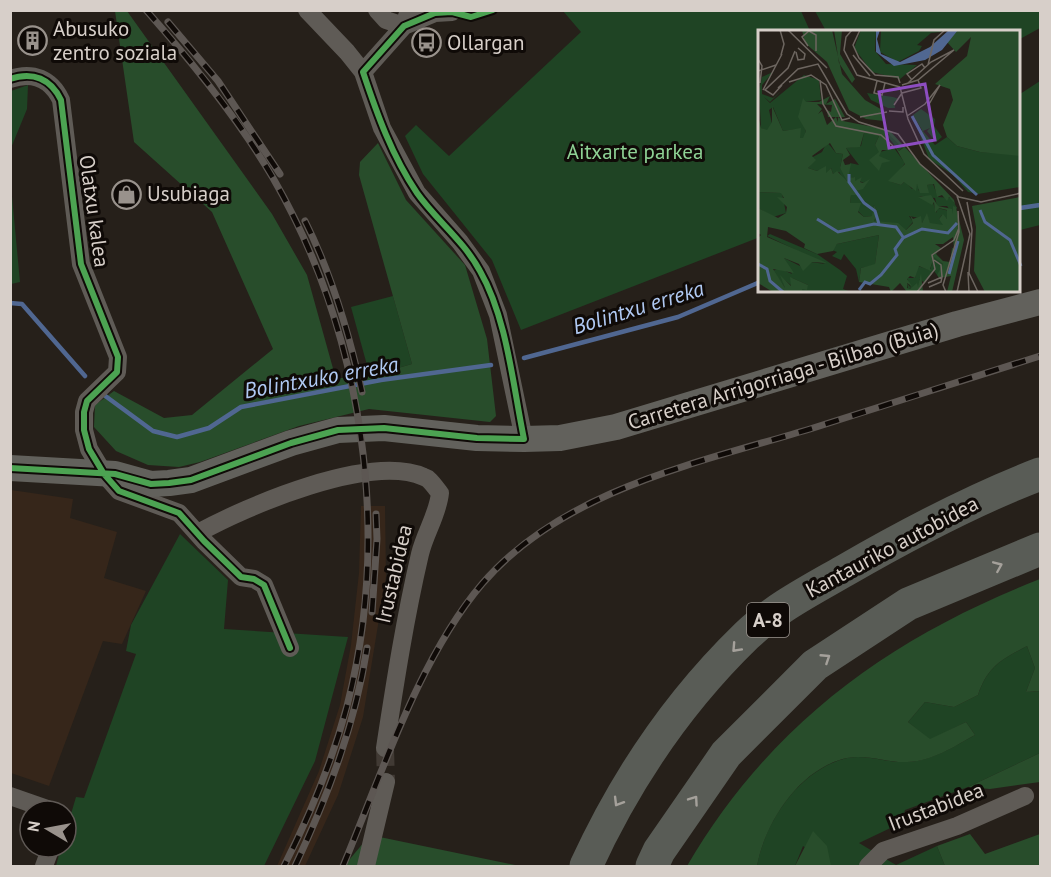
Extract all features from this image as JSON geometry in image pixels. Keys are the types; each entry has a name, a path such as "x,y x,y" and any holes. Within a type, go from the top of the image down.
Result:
{"highway":[{"name":"Kantauriko autobidea","path":"586,867 609,817 644,759 686,704 747,635 796,598 910,533 1041,474"},
{"path":"652,867 659,851 726,754 815,665 908,604 1041,549"}],"street":[{"path":"307,10 363,72 382,128 417,193 460,242 481,272 498,315 524,439"},
{"path":"377,10 386,20 452,12"},
{"path":"363,72 406,18"},
{"name":"Olatxu kalea","path":"10,79 29,76 44,79 57,90 61,100 81,264 118,357 117,372 87,401 84,430 89,449 104,474"},
{"name":"Carretera Arrigorriaga - Bilbao (Buia)","path":"10,468 104,474 133,478 151,484 191,480 291,443 339,430 359,428 477,438 560,438 616,427 957,324 1041,302"},
{"path":"72,472 89,449"},
{"name":"Irustabidea","path":"198,533 230,515 349,473 405,471 427,477 440,493 439,504 429,523 420,552 399,653 385,748"},
{"path":"104,474 119,491 179,513 241,577 254,579 264,585 290,648"},
{"path":"366,867 386,782"},
{"name":"Irustabidea","path":"868,867 883,851 957,826 1024,796"}],"shaded area":[{"path":"11,490 73,499 70,518 117,532 104,578 146,591 122,644 103,641 49,786 11,773"},
{"path":"361,506 385,506 386,576 363,717 338,795 305,866 277,866 319,771 340,705 351,645 359,573"}],"green space":[{"path":"115,11 127,11 272,214 307,275 334,372 298,381 370,376 412,364 359,175 360,162 378,143 406,200 465,265 487,339 496,416 490,422 369,409 299,426 200,462 179,467 148,465 116,451 94,427 95,405 114,391 164,418 192,415 273,349 212,212 134,142"},
{"name":"Aitxarte parkea","path":"563,11 801,11 810,30 758,30 758,238 521,330 492,260 423,174 405,136 416,125 449,156 581,32"},
{"path":"815,11 1040,11 1040,28 1021,38 1021,30 825,30"},
{"path":"1040,81 1040,225 1021,230 1021,93"},
{"path":"28,85 27,109 11,148 11,91"},
{"path":"10,175 20,282 11,284 10,284"},
{"path":"393,296 412,364 370,376 351,307"},
{"path":"180,534 228,580 224,629 348,637 315,761 264,866 56,866 58,859 78,859 78,799 75,799 76,797 84,798 136,654 126,651 131,625"},
{"path":"1040,579 1040,691 1026,692 1035,668 1027,646 1010,655 991,670 978,695 954,707 925,702 908,722 930,739 966,722 975,735 942,753 916,761 900,762 855,757 830,764 814,773 787,799 768,832 757,866 687,866 720,815 756,770 795,728 838,691 884,658 933,629 985,602"},
{"path":"1027,646 1035,668 1026,692 1040,691 1040,753 968,787 905,810 901,823 859,843 896,865 937,846 945,866 831,866 803,846 795,866 757,866 761,849 777,815 787,799 814,773 830,764 854,757 899,762 924,759 942,753 975,735 966,722 930,740 908,722 925,702 954,707 978,695 986,677 996,665"},
{"path":"1040,753 1040,782 990,789 968,787"},
{"path":"813,831 827,846 831,866 795,866"},
{"path":"970,834 985,854 1040,834 1040,866 945,866 937,846"},
{"path":"370,835 520,866 344,866"}],"waterway":[{"name":"Bolintxu erreka","path":"1021,208 1040,205"},
{"name":"Bolintxu erreka","path":"524,358 678,317 758,283"},
{"name":"Bolintxuko erreka","path":"10,303 22,304 85,376"},
{"name":"Bolintxuko erreka","path":"104,395 153,431 177,437 209,428 241,407 381,380 491,365"}],"tunnel":[{"path":"385,748 386,782"}],"railway":[{"path":"146,10 230,112 273,178 304,238 329,302 348,367 361,435 367,503 367,572 360,639 347,706 327,768 284,866"},
{"path":"168,22 218,81 280,174"},
{"path":"305,221 339,305 362,392"},
{"path":"343,866 403,719 439,647 459,614 482,584 515,552 552,525 634,484 722,454 810,429 1040,356"},
{"path":"372,612 377,539 376,514"},
{"path":"295,866 339,760 355,705 367,648"}],"cycle path":[{"path":"10,468 115,474 151,484 169,483 191,480 291,443 338,430 384,428 477,438 524,439 503,331 489,290 466,250 425,203 408,179 386,134 363,72 404,26 435,13 452,12 471,17 493,10"},
{"path":"10,79 26,76 40,79 47,82 61,100 81,264 118,357 117,372 87,401 84,412 84,430 89,449 104,474 119,491 179,513 241,577 254,579 264,585 290,648"}],"place":[{"name":"Abusuko zentro soziala","path":"32,41"},
{"name":"Ollargan","path":"426,43"},
{"name":"Usubiaga","path":"126,194"}]}
